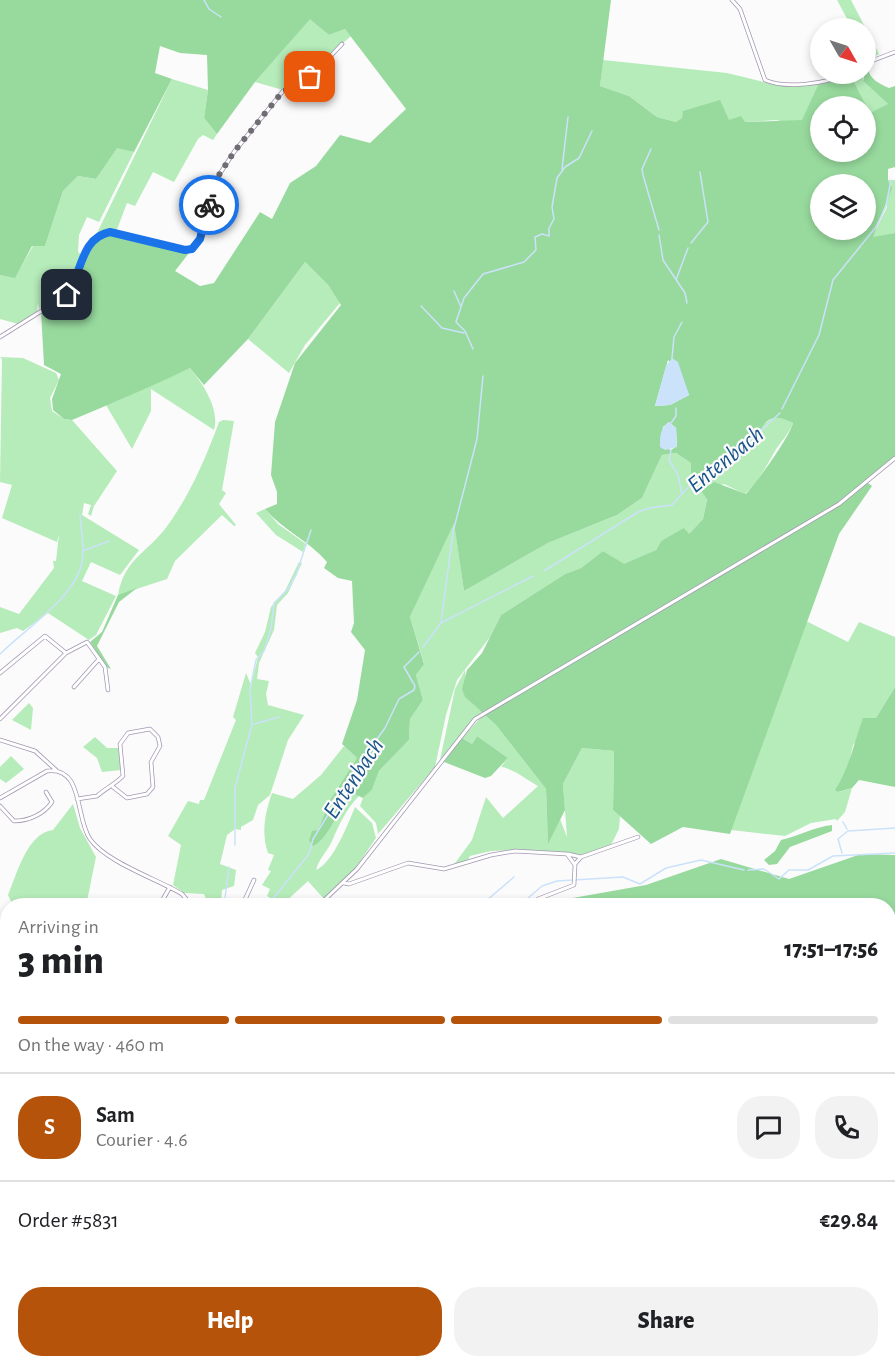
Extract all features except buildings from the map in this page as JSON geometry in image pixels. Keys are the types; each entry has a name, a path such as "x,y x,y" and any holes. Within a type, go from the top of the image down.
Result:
{"street":[{"path":"732,0 740,9 765,80 790,84 810,82"},
{"path":"0,337 67,295 90,243 100,234 110,232 185,250 192,249 200,239 219,175 234,152 283,91 307,81 342,44"},
{"path":"876,59 895,52"},
{"path":"327,898 344,883 476,719 839,504 895,458"},
{"path":"0,673 45,636 66,653"},
{"path":"0,719 66,653 87,642 105,667 108,690"},
{"path":"74,687 99,659"},
{"path":"77,799 97,796 103,790 113,787 123,776 120,744 128,733 150,729 158,737 160,746 151,762 153,787 147,794 127,798 113,787"},
{"path":"0,740 35,751 73,783 82,823 96,845 185,898"},
{"path":"0,798 47,771 56,770"},
{"path":"0,806 14,821 25,821 47,809 52,802 46,792"},
{"path":"344,883 349,884 408,863 444,869 504,852 567,854 581,857 638,837"},
{"path":"541,898 571,888 575,881 575,865 567,854"},
{"path":"575,865 581,857"},
{"path":"246,898 254,880"},
{"path":"164,898 170,887"}],"green space":[{"path":"0,0 611,0 600,86 629,96 657,117 676,122 682,118 683,111 720,100 729,120 741,116 745,122 802,120 810,103 810,162 876,162 876,110 888,104 866,84 876,84 876,80 889,88 895,86 895,167 888,169 888,181 892,188 876,229 876,174 810,174 810,240 876,240 876,236 895,233 895,460 892,459 868,483 872,486 839,534 730,834 683,827 651,844 613,810 614,751 582,748 563,784 565,810 548,844 546,789 496,725 465,697 462,689 467,670 482,653 501,615 565,574 581,568 603,551 624,564 656,550 661,541 684,528 689,534 703,519 707,499 701,491 714,482 746,494 779,449 793,423 782,418 768,420 745,453 728,465 695,482 691,477 691,463 676,453 662,455 642,498 617,515 548,543 464,591 454,523 410,617 424,664 416,675 423,700 410,719 409,740 379,771 372,790 363,798 352,793 324,837 313,846 309,841 312,831 318,830 330,800 357,758 342,744 357,700 365,650 351,632 354,623 352,581 338,578 324,568 327,562 320,555 265,509 277,504 277,492 271,475 275,422 295,363 341,305 328,285 305,262 248,339 204,385 190,368 72,420 64,419 53,410 52,399 61,374 44,365 41,311 70,295 89,248 103,234 118,235 189,253 175,271 200,286 214,283 260,212 272,219 290,183 316,166 340,135 370,143 406,109 345,29 329,35 310,19 255,82 217,134 204,118 208,90 207,55 180,53 160,46 155,73 172,79 134,152 117,148 96,179 78,176 63,191 45,246 32,246 15,278 0,275","holes":["668,360 682,377 689,395 670,405 655,406","669,422 676,428 677,446 671,450 660,446 663,427"]},
{"path":"837,0 851,0 861,18 847,18"},
{"path":"310,18 329,35 345,29 351,36 326,58 311,76 306,72 293,87 283,90 255,82"},
{"path":"603,60 727,73 772,84 819,84 813,96 810,96 810,104 803,120 790,123 776,120 745,122 683,118 676,122 657,117 629,96 600,86"},
{"path":"172,79 208,90 204,118 217,134 213,140 203,135 198,139 174,182 153,172 135,206 127,203 116,232 96,235"},
{"path":"819,84 855,84 861,96 813,96"},
{"path":"855,84 866,84 888,104 876,111 876,96 861,96"},
{"path":"117,147 134,152 99,222 87,217 79,235 78,252 83,256 66,295 39,309 38,303 37,311 18,324 0,319 0,275 15,277 33,246 45,246 63,191 78,176 96,179"},
{"path":"887,180 895,180 895,233 876,237 876,230 887,207"},
{"path":"305,262 328,285 340,303 305,345 289,373 248,339"},
{"path":"0,357 23,358 56,373 59,380 50,398 52,411 64,419 72,420 117,471 94,506 91,516 88,514 91,505 84,503 82,515 139,550 120,575 91,562 82,581 116,596 96,635 89,640 48,613 23,631 17,628 0,633 0,607 19,614 54,568 53,561 56,561 59,534 57,542 2,518 12,485 0,482 2,359"},
{"path":"190,368 209,397 215,414 214,430 151,389 151,411 132,449 106,405"},
{"path":"774,417 782,417 793,423 762,474 745,494 724,484 701,491 707,498 703,519 688,535 685,529 661,541 656,550 624,565 603,551 581,568 565,574 501,615 490,637 457,680 446,715 435,767 378,834 376,823 360,806 363,798 372,790 379,771 409,740 410,719 423,700 416,675 424,663 410,617 454,521 464,591 548,543 617,515 642,498 662,455 676,453 691,463 691,477 746,452 760,427"},
{"path":"234,421 222,490 226,493 219,504 236,525 234,526 222,515 175,561 167,579 118,595 130,565 165,529 182,504 219,422"},
{"path":"265,509 278,524 306,544 303,552 276,535 256,513"},
{"path":"299,562 302,563 288,593 277,605 274,630 259,663 257,679 269,681 266,694 268,705 304,715 288,740 270,795 258,805 253,820 241,827 241,830 235,829 227,835 220,864 236,870 234,886 222,890 222,898 206,898 204,894 184,893 173,885 181,845 168,836 188,801 199,804 200,800 204,800 236,720 233,717 246,673 251,685 258,657 255,653 265,632 271,607 285,591"},
{"path":"137,588 119,602 97,646 111,669 106,667 90,642 102,632 118,595"},
{"path":"806,621 848,642 859,622 895,637 895,687 876,718 853,745 847,772 836,789 839,792 852,788 845,812 837,821 836,819 811,823 785,836 731,830"},
{"path":"465,670 465,695 482,712 440,760 455,689"},
{"path":"895,687 895,787 859,780 852,788 838,792 835,790 848,763 863,718 876,718"},
{"path":"29,703 33,708 31,730 12,720"},
{"path":"484,714 496,725 546,789 548,843 560,819 567,837 563,784 582,748 614,751 613,810 620,816 619,829 611,845 582,855 515,850 491,851 470,856 468,860 453,866 472,840 486,797 503,818 538,786 515,772 501,767 508,758 477,736 472,744 462,738"},
{"path":"477,736 508,758 491,776 485,778 444,762 462,738 472,744"},
{"path":"95,737 107,748 118,748 121,770 102,772 97,758 83,747"},
{"path":"344,746 357,758 330,800 318,830 309,841 313,845 324,835 352,793 359,796 343,817 316,870 328,860 334,851 355,807 372,823 376,838 357,866 325,898 308,881 290,898 270,898 267,896 270,889 262,885 271,871 268,870 274,855 268,853 264,831 272,793 293,799 321,775"},
{"path":"11,756 24,769 6,783 0,779 0,767"},
{"path":"73,804 80,828 96,857 88,898 9,898 8,895 19,866 30,846 36,838 53,830"},
{"path":"832,825 832,831 790,847 777,864 769,865 764,860 775,851 781,840"},
{"path":"861,854 895,855 895,898 573,898 646,885 721,859 789,879"}],"water":[{"path":"672,358 678,362 689,395 670,405 655,406 666,366"},
{"path":"669,422 676,428 677,447 665,450 660,447 660,436"}],"waterway":[{"path":"204,0 209,9 221,17"},
{"path":"562,169 568,117"},
{"path":"473,349 465,331 456,322 464,298 483,274 524,262 536,250 535,237 542,234 549,236 549,228 554,219 552,207 557,178 565,167 579,158 592,131"},
{"path":"651,149 642,169 659,230"},
{"path":"691,243 708,222 700,172"},
{"name":"Entenbach","path":"782,409 819,335 833,280 876,227 886,206 891,180"},
{"path":"659,235 663,260 685,293 687,303"},
{"path":"676,280 688,248"},
{"path":"454,291 461,307"},
{"path":"421,306 442,328 464,333"},
{"path":"672,358 674,337 682,322"},
{"path":"441,623 453,532 477,439 483,376"},
{"path":"671,423 676,416 676,408"},
{"name":"Entenbach","path":"544,571 638,512 672,505 692,483 712,474 727,457 750,441 780,413"},
{"path":"671,450 669,460 678,475 682,494"},
{"path":"0,654 60,600 78,575 83,550 80,515"},
{"path":"235,845 235,788 252,724 250,689 256,660 264,651 271,629 274,603 287,590 296,575 311,530"},
{"path":"83,551 109,541"},
{"name":"Entenbach","path":"423,647 441,623 533,576"},
{"name":"Entenbach","path":"273,898 309,854 313,839 364,757 385,728 399,699 414,690 415,686 404,667 419,652"},
{"path":"254,724 279,717"},
{"path":"843,822 847,829"},
{"path":"842,853 838,839 848,831 895,828"},
{"path":"748,870 764,869 779,879 789,870 808,870 833,856 895,853"},
{"path":"528,898 542,886 557,881 623,877 640,884 666,868 701,860 744,870"},
{"path":"225,898 229,867"},
{"path":"489,898 514,877"}],"way so far":[{"path":"209,205 219,175 234,152 283,91 303,84 310,77"}],"route":[{"path":"67,295 90,243 100,234 110,232 185,250 192,249 200,239 209,205"}]}
